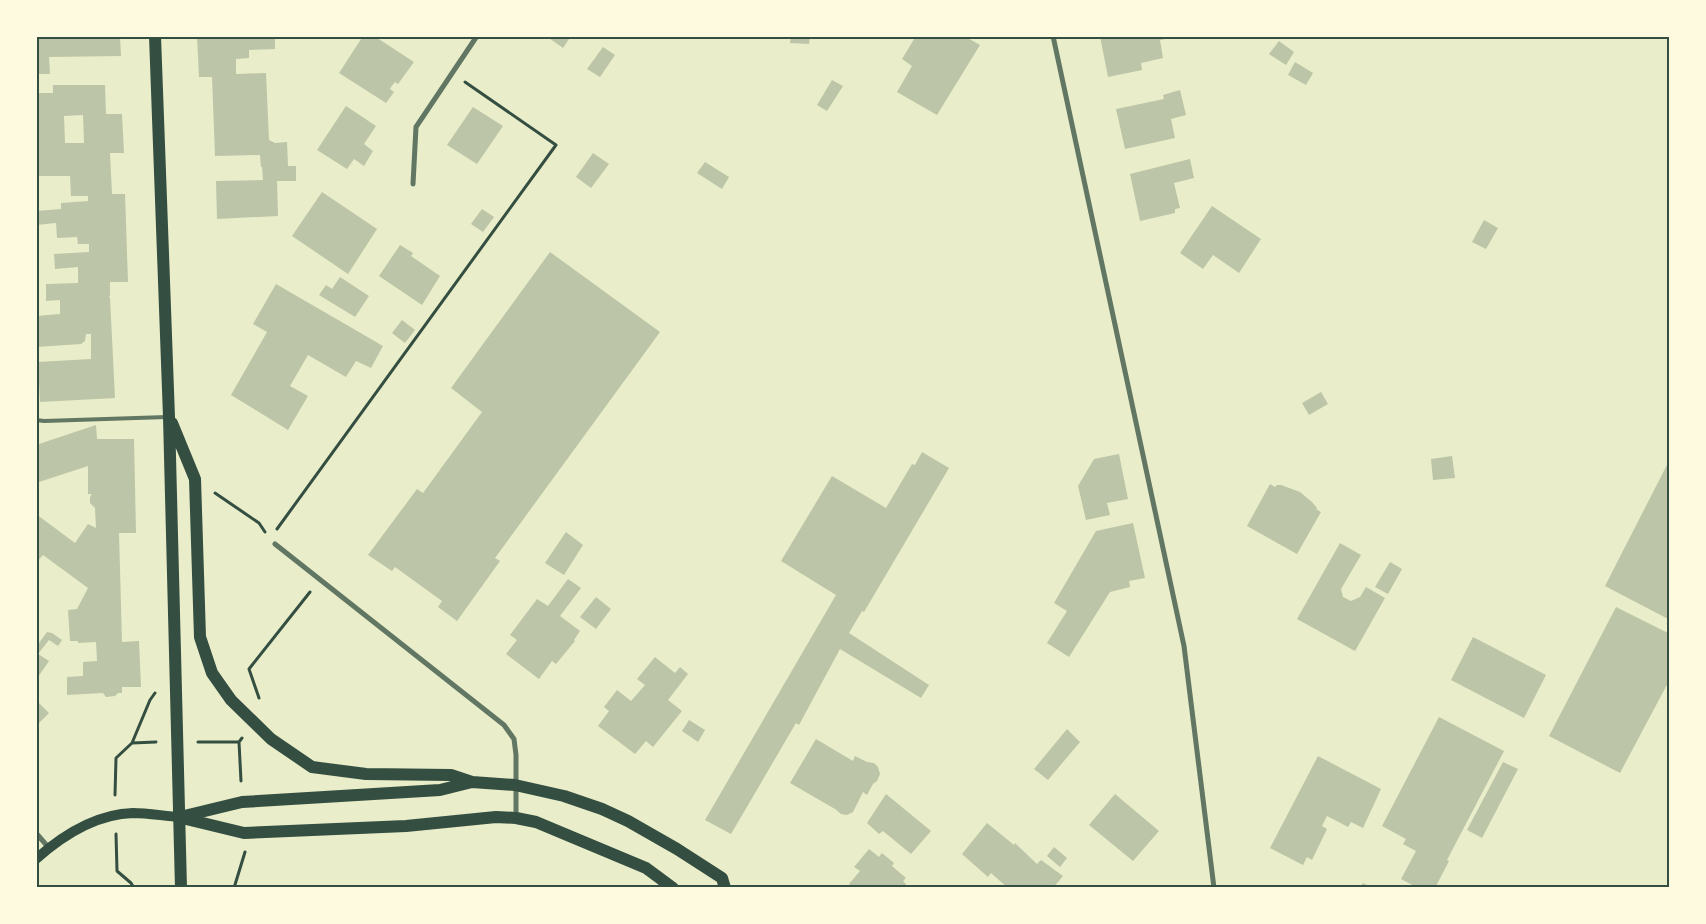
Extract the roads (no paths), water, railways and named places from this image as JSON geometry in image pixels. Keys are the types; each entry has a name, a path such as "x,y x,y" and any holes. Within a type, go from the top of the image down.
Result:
{"main road":[{"path":"155,36 169,417 180,817 180,888"},
{"path":"169,417 195,479 200,637 212,673 231,700 271,739 312,767 366,774 451,775 472,782 515,785 564,796 602,809 628,821 722,878 725,888"},
{"path":"180,817 242,802 440,790 472,782"},
{"path":"36,859 49,848 89,822 133,813 180,817 244,833 406,826 496,817 536,822 646,868 673,888"}],"street":[{"path":"412,184 416,127 477,36"},
{"path":"1053,36 1184,646 1214,888"},
{"path":"275,544 504,725 514,739 516,755 516,818"},
{"path":"36,833 49,848"}],"lane":[{"path":"36,420 44,422 169,417"}]}
